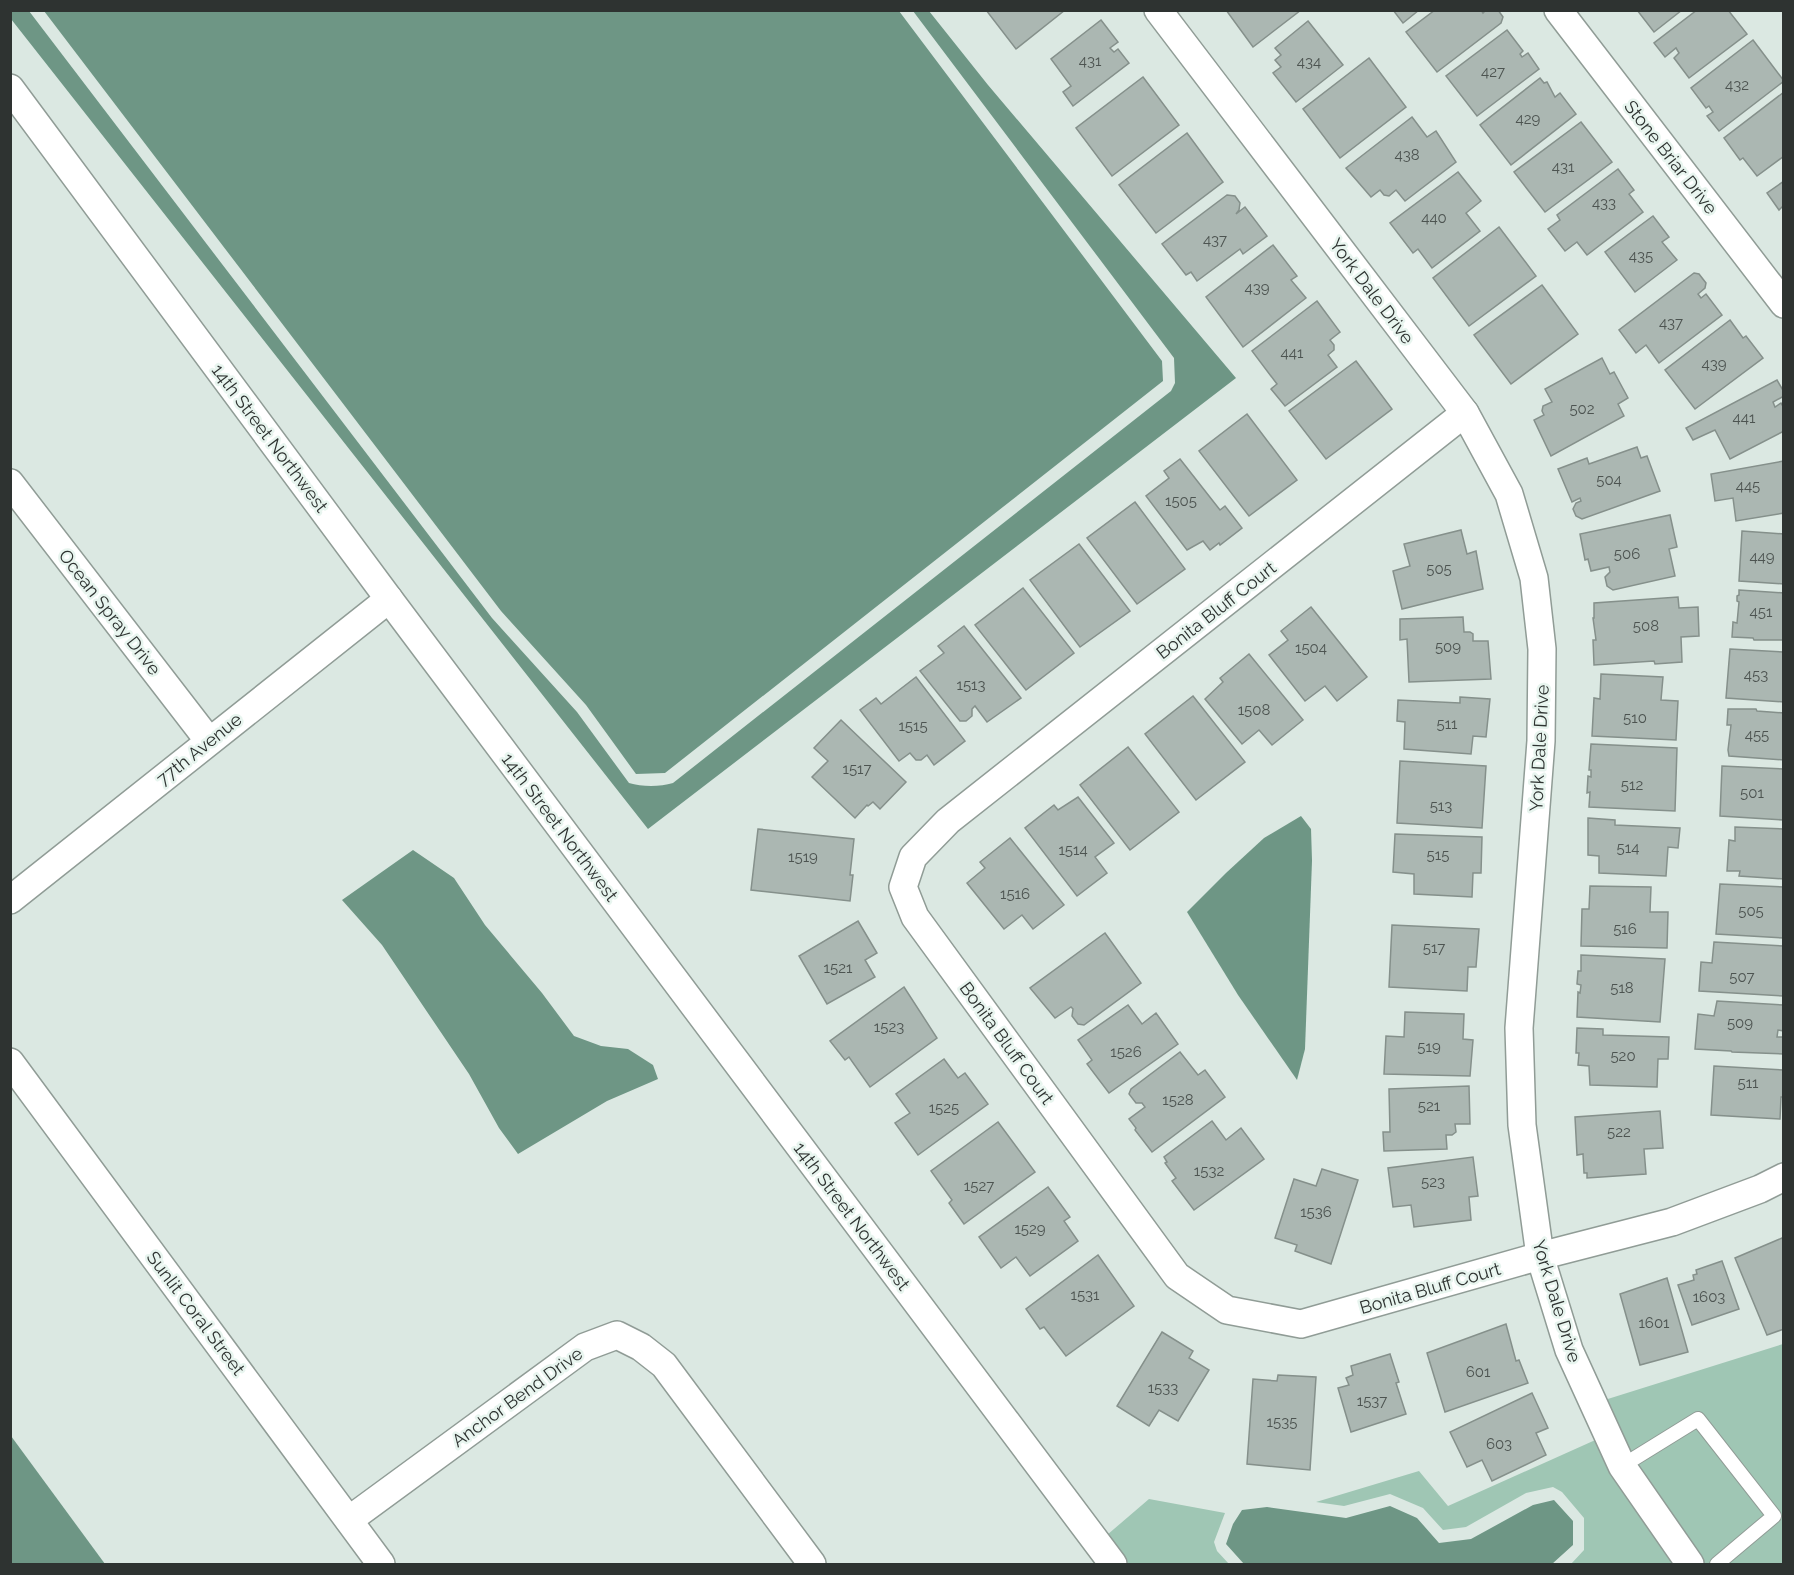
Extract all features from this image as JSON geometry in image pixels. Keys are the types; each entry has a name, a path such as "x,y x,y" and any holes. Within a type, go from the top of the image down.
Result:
{"street":[{"name":"York Dale Drive","path":"1158,10 1465,413 1509,494 1534,578 1542,649 1541,741 1519,1028 1522,1125 1540,1256 1569,1350 1622,1466 1685,1563"},
{"name":"Stone Briar Drive","path":"1558,10 1784,304"},
{"name":"14th Street Northwest","path":"10,88 389,599 1113,1564"},
{"name":"Bonita Bluff Court","path":"1465,413 948,821 913,857 903,887 915,917 1177,1276 1227,1310 1301,1324 1540,1256 1672,1222 1760,1189 1784,1177"},
{"name":"Ocean Spray Drive","path":"10,483 208,741"},
{"name":"77th Avenue","path":"10,900 389,599"},
{"name":"Sunlit Coral Street","path":"10,1062 381,1564"},
{"name":"Anchor Bend Drive","path":"349,1520 585,1347 617,1335 641,1347 664,1365 812,1564"}],"lane":[{"path":"1622,1466 1698,1419 1774,1516 1717,1564"}],"shaded area":[{"path":"11,10 29,11 492,618 577,712 629,783 651,786 673,783 1171,391 1175,383 1174,358 913,11 929,11 988,85 1236,378 648,829 11,19"},
{"path":"44,11 899,11 1162,361 1163,381 665,773 636,774 586,705 501,611"},
{"path":"1301,816 1311,829 1312,861 1305,1049 1297,1080 1238,995 1187,912 1264,838"},
{"path":"413,850 454,878 485,925 542,993 574,1036 601,1046 628,1049 653,1065 658,1079 607,1101 518,1154 499,1128 469,1074 382,945 342,900"},
{"path":"1783,1344 1783,1564 1571,1564 1584,1550 1584,1518 1562,1492 1553,1487 1526,1493 1466,1527 1443,1530 1423,1508 1390,1494 1344,1506 1316,1502 1419,1471 1448,1506 1602,1437 1595,1403"},
{"path":"11,1436 105,1564 11,1564"},
{"path":"1149,1499 1225,1513 1214,1542 1217,1551 1229,1564 1129,1564 1107,1535"},
{"path":"1554,1500 1573,1521 1573,1545 1552,1564 1244,1564 1226,1544 1233,1524 1242,1510 1267,1507 1346,1518 1390,1506 1417,1518 1439,1543 1471,1539 1533,1505"}],"building":[{"path":"986,10 1065,10 1016,49"},
{"path":"1226,10 1301,10 1253,47"},
{"path":"1393,10 1419,10 1403,23"},
{"path":"1435,10 1481,10 1483,13 1486,10 1498,10 1503,17 1501,23 1437,72 1406,32"},
{"path":"1637,10 1682,10 1654,32"},
{"path":"1697,10 1728,10 1747,34 1689,78 1674,58 1679,53 1676,48 1665,57 1654,43"},
{"path":"1101,20 1118,42 1110,48 1114,52 1118,49 1129,63 1073,106 1063,92 1071,86 1051,59"},
{"path":"1308,21 1343,65 1296,102 1273,73 1281,67 1275,60 1281,55 1275,48"},
{"path":"1507,30 1523,51 1520,54 1522,57 1528,53 1539,69 1477,116 1446,76"},
{"path":"1753,40 1784,81 1719,131 1707,116 1713,112 1709,106 1706,108 1691,88"},
{"path":"1369,58 1406,107 1340,158 1303,109"},
{"path":"1143,77 1179,125 1112,176 1076,128"},
{"path":"1540,78 1544,83 1547,82 1555,97 1560,93 1576,114 1511,165 1480,125"},
{"path":"1784,92 1784,156 1757,176 1743,158 1740,160 1724,138"},
{"path":"1412,117 1427,137 1436,131 1456,162 1405,201 1396,190 1389,196 1384,195 1380,190 1371,197 1346,168"},
{"path":"1581,122 1612,162 1545,212 1514,172"},
{"path":"1187,133 1223,182 1156,233 1119,185"},
{"path":"1618,169 1634,190 1629,194 1643,212 1587,255 1577,242 1565,251 1548,229 1560,220 1557,215"},
{"path":"1458,172 1481,201 1466,213 1480,231 1432,268 1418,249 1413,253 1390,223"},
{"path":"1784,181 1784,209 1782,207 1779,210 1767,193"},
{"path":"1227,195 1235,196 1240,203 1236,214 1245,207 1267,236 1243,254 1240,249 1197,281 1191,272 1186,275 1162,244"},
{"path":"1653,216 1669,237 1662,242 1677,260 1635,292 1605,252"},
{"path":"1499,227 1536,276 1469,326 1433,278"},
{"path":"1273,245 1297,276 1291,280 1306,298 1243,347 1206,297"},
{"path":"1694,273 1699,274 1706,283 1705,288 1698,294 1701,298 1706,294 1722,315 1659,363 1646,345 1636,353 1619,330"},
{"path":"1542,285 1578,334 1511,384 1474,335"},
{"path":"1317,301 1340,332 1330,340 1334,345 1334,350 1328,355 1337,367 1285,406 1271,389 1277,384 1252,351"},
{"path":"1730,320 1743,338 1746,336 1763,358 1695,409 1665,370"},
{"path":"1602,358 1610,374 1614,372 1628,398 1618,404 1624,416 1551,456 1534,420 1544,415 1543,406 1552,402 1545,389"},
{"path":"1356,361 1392,409 1326,459 1289,411"},
{"path":"1777,380 1784,396 1773,402 1775,407 1781,403 1784,408 1784,431 1730,459 1715,430 1693,440 1686,428"},
{"path":"1247,414 1297,480 1249,516 1199,451"},
{"path":"1637,447 1641,458 1647,456 1660,491 1582,519 1576,516 1573,509 1576,503 1581,501 1580,498 1572,502 1558,469 1587,458 1589,464"},
{"path":"1180,459 1220,510 1225,506 1242,528 1210,550 1203,541 1187,550 1146,496 1169,478 1164,471"},
{"path":"1784,461 1784,513 1736,521 1733,498 1715,501 1711,474"},
{"path":"1135,502 1185,569 1137,604 1087,538"},
{"path":"1670,515 1677,547 1669,549 1675,576 1613,590 1607,586 1605,577 1610,572 1609,567 1591,571 1588,559 1585,560 1580,534"},
{"path":"1461,530 1467,554 1476,551 1483,589 1402,609 1393,571 1410,566 1404,544"},
{"path":"1742,531 1784,534 1784,584 1739,581"},
{"path":"1079,544 1130,611 1080,647 1030,580"},
{"path":"1023,588 1074,653 1026,690 975,625"},
{"path":"1739,590 1784,593 1784,640 1732,637 1733,622 1737,623"},
{"path":"1678,597 1679,608 1698,607 1699,636 1681,637 1682,662 1655,664 1654,661 1594,665 1593,640 1596,640 1593,618 1594,603"},
{"path":"1311,607 1367,677 1337,701 1325,686 1305,701 1269,655 1288,640 1281,631"},
{"path":"1463,617 1464,632 1473,634 1473,641 1488,641 1491,679 1409,682 1407,639 1400,640 1400,619"},
{"path":"964,626 1021,698 987,722 975,706 972,709 972,716 966,721 960,721 920,671 944,653 938,646"},
{"path":"1730,649 1784,652 1784,702 1726,698"},
{"path":"1249,654 1303,720 1272,745 1259,730 1242,744 1205,699 1223,682 1220,678"},
{"path":"1601,674 1663,677 1661,700 1678,701 1676,740 1592,736 1594,698 1600,699"},
{"path":"916,677 965,741 934,765 927,755 921,760 916,760 910,753 899,761 860,710 876,698 881,704"},
{"path":"1193,696 1245,762 1196,800 1145,734"},
{"path":"1460,697 1490,699 1486,737 1473,736 1471,754 1404,749 1405,722 1397,721 1398,700 1460,703"},
{"path":"1728,709 1756,709 1757,711 1784,713 1784,760 1729,756 1731,725 1727,725"},
{"path":"841,720 906,782 880,809 873,802 855,818 812,777 828,761 814,748"},
{"path":"1591,744 1677,748 1675,811 1589,807 1590,792 1587,793 1588,776 1591,777 1591,770 1589,770"},
{"path":"1128,747 1179,812 1130,850 1080,785"},
{"path":"1400,761 1486,766 1482,828 1397,823"},
{"path":"1722,766 1784,769 1784,820 1720,816"},
{"path":"1078,797 1114,843 1095,857 1107,873 1077,896 1025,828 1054,805 1058,810"},
{"path":"1588,818 1615,820 1615,825 1680,828 1678,848 1668,847 1666,876 1599,873 1599,856 1588,855"},
{"path":"1735,827 1784,829 1784,879 1739,876 1740,871 1727,871 1729,840 1735,841"},
{"path":"758,829 854,839 850,901 751,890"},
{"path":"1395,834 1482,837 1481,873 1473,873 1472,897 1414,894 1414,874 1393,872"},
{"path":"1010,838 1064,905 1033,929 1022,915 1004,929 967,883 985,868 980,862"},
{"path":"1720,884 1784,887 1784,938 1716,934"},
{"path":"1590,886 1651,887 1650,912 1668,912 1667,948 1581,946 1582,909 1589,909"},
{"path":"858,921 877,953 865,960 875,977 827,1004 799,956"},
{"path":"1392,925 1479,929 1476,967 1468,967 1467,991 1389,987"},
{"path":"1105,933 1141,983 1084,1025 1078,1024 1072,1016 1071,1007 1055,1018 1030,988"},
{"path":"1714,942 1784,946 1784,996 1699,991 1701,962 1712,963"},
{"path":"1581,955 1665,959 1660,1022 1577,1017 1578,992 1580,993 1581,985 1577,984 1578,971 1581,971"},
{"path":"904,987 937,1038 870,1087 849,1057 845,1060 830,1041"},
{"path":"1717,1001 1784,1005 1784,1031 1778,1030 1777,1037 1784,1037 1784,1054 1695,1049 1698,1014 1714,1016"},
{"path":"1128,1005 1142,1024 1156,1013 1178,1044 1109,1093 1087,1064 1092,1060 1078,1040"},
{"path":"1405,1012 1464,1014 1463,1039 1473,1040 1470,1076 1384,1074 1386,1036 1404,1037"},
{"path":"1577,1028 1603,1029 1603,1035 1669,1037 1668,1059 1658,1059 1657,1087 1590,1085 1589,1066 1578,1065"},
{"path":"1180,1052 1198,1075 1205,1070 1225,1097 1152,1152 1129,1119 1145,1107 1142,1103 1136,1103 1129,1094 1131,1089"},
{"path":"944,1059 958,1078 965,1073 988,1104 918,1155 895,1123 910,1113 896,1094"},
{"path":"1714,1066 1784,1070 1784,1097 1781,1097 1780,1119 1711,1115"},
{"path":"1469,1086 1470,1124 1455,1124 1456,1132 1446,1135 1447,1149 1384,1151 1383,1132 1390,1132 1389,1089"},
{"path":"1660,1111 1663,1148 1644,1149 1646,1174 1587,1178 1587,1173 1584,1173 1583,1154 1577,1155 1575,1117"},
{"path":"1212,1121 1226,1140 1241,1128 1264,1159 1194,1210 1172,1181 1176,1178 1165,1163 1167,1162 1164,1157"},
{"path":"998,1122 1035,1172 964,1224 949,1203 952,1200 931,1171"},
{"path":"1473,1157 1478,1196 1469,1197 1471,1220 1414,1227 1411,1205 1393,1207 1388,1168"},
{"path":"1322,1169 1358,1180 1331,1264 1295,1251 1297,1245 1275,1238 1294,1179 1316,1186"},
{"path":"1048,1187 1070,1217 1064,1221 1078,1241 1030,1276 1016,1257 1001,1268 979,1237"},
{"path":"1782,1238 1784,1242 1784,1329 1767,1335 1735,1258"},
{"path":"1098,1255 1134,1306 1066,1356 1044,1327 1040,1329 1026,1309"},
{"path":"1722,1261 1739,1309 1692,1325 1678,1285 1694,1280 1693,1275 1697,1274 1696,1270"},
{"path":"1667,1278 1688,1352 1640,1365 1620,1294"},
{"path":"1506,1324 1516,1361 1519,1360 1528,1383 1445,1412 1427,1353"},
{"path":"1162,1332 1193,1351 1189,1358 1209,1370 1178,1421 1159,1410 1149,1426 1117,1406"},
{"path":"1390,1354 1406,1414 1351,1432 1338,1388 1349,1385 1346,1378 1353,1375 1351,1366"},
{"path":"1278,1375 1316,1377 1310,1470 1247,1464 1253,1379 1277,1381"},
{"path":"1532,1393 1548,1428 1536,1433 1546,1455 1492,1481 1482,1460 1467,1467 1450,1432"}]}
